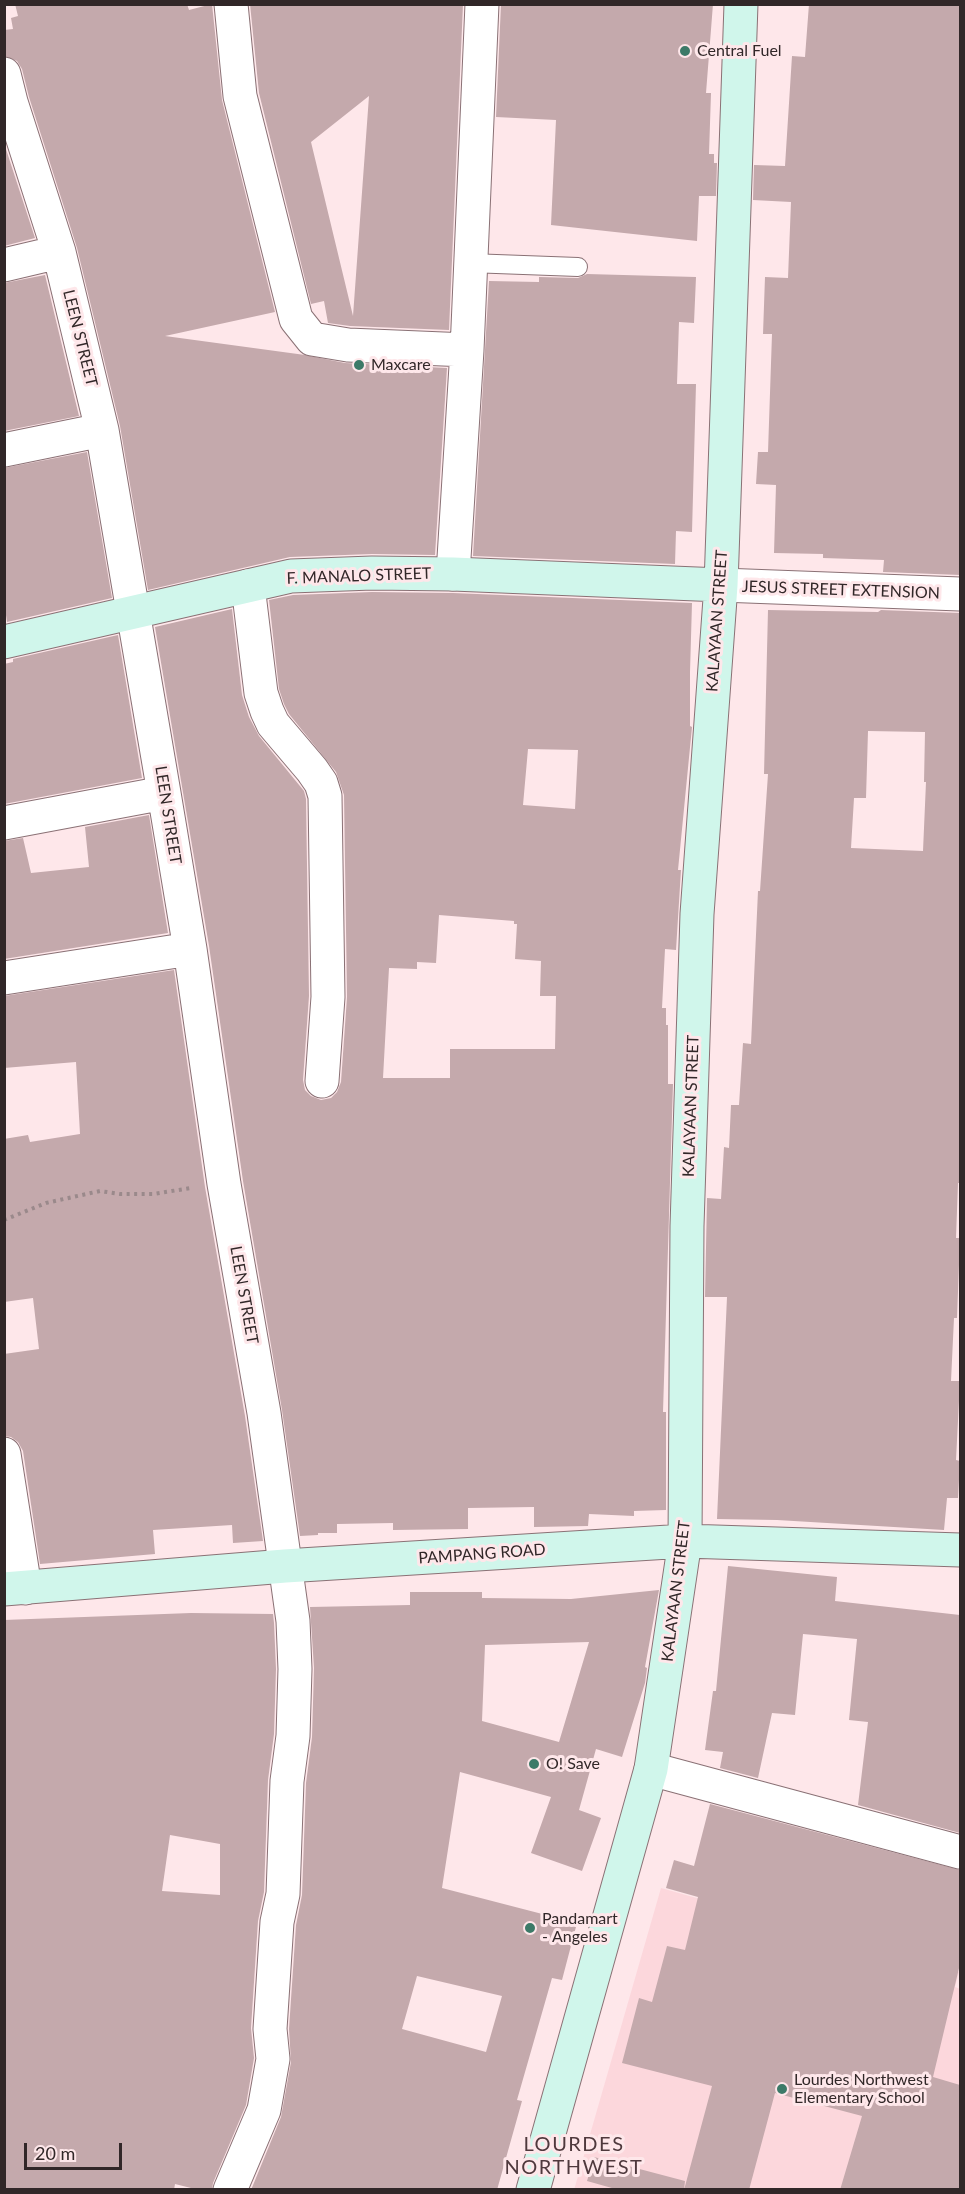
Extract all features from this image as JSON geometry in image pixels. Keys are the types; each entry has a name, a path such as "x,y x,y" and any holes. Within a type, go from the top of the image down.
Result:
{"street":[{"path":"231,4 240,96 296,319 312,339 348,345 467,350"},
{"path":"453,574 467,350 482,4"},
{"name":"KALAYAAN STREET","path":"533,2190 651,1769 685,1541 687,1226 697,914 721,585 741,4"},
{"name":"LEEN STREET","path":"7,93 59,252 102,430 190,949 224,1184 264,1413 293,1621 295,1669 293,1736 287,1780 283,1894 277,1922 272,1974 270,2029 273,2059 264,2110 230,2190"},
{"path":"4,265 59,252"},
{"path":"4,450 102,430"},
{"name":"F. MANALO STREET","path":"4,642 291,576 372,573 453,574 721,585"},
{"name":"JESUS STREET EXTENSION","path":"721,585 960,594"},
{"path":"248,586 261,693 267,711 273,724 316,776 325,796 328,997 322,1081"},
{"path":"4,823 164,793"},
{"path":"4,978 190,949"},
{"path":"4,1454 15,1589"},
{"name":"PAMPANG ROAD","path":"15,1589 285,1566 685,1541 960,1550"},
{"path":"651,1769 960,1852"}],"lane":[{"path":"469,263 579,267"}],"path":[{"path":"4,1220 46,1203 100,1191 120,1194 153,1194 224,1184"}],"shaded area":[{"name":"Lourdes Northwest Elementary School","path":"661,1888 959,1972 955,1987 960,1989 960,2189 574,2190"}],"building":[{"path":"15,4 187,4 189,10 212,4 222,100 275,312 165,336 305,355 345,363 447,368 435,555 372,554 290,557 148,590 120,426 77,248 22,69 17,61 4,56 4,30 13,29 11,18 18,16"},
{"path":"250,4 463,4 449,330 328,323 324,301 311,304 259,93","holes":["369,96 353,316 311,142"]},
{"path":"501,4 713,4 706,93 711,93 709,154 714,154 714,163 717,163 716,196 699,196 697,241 551,225 556,120 496,117"},
{"path":"809,4 960,4 960,575 883,572 884,560 823,558 823,554 774,553 776,485 756,484 758,452 768,452 772,334 763,334 765,277 788,278 791,202 753,200 754,165 785,166 792,56 805,57"},
{"path":"4,143 35,238 4,246"},
{"path":"587,274 696,277 694,323 679,322 677,384 696,384 692,532 676,531 675,564 473,556 489,281 539,282 539,277 578,278"},
{"path":"45,275 79,416 4,431 4,283"},
{"path":"87,452 112,598 7,622 4,601 4,468"},
{"path":"372,592 453,593 692,603 690,726 692,727 678,870 681,870 676,950 665,949 662,1008 666,1008 666,1025 668,1025 668,1084 673,1084 663,1412 666,1412 666,1510 634,1511 634,1516 589,1514 588,1526 534,1527 534,1507 468,1508 468,1529 393,1530 393,1523 337,1524 337,1533 300,1536 282,1410 243,1181 209,946 155,627 232,609 242,695 249,717 259,736 304,791 306,799 309,996 303,1080 305,1090 311,1096 321,1100 331,1098 337,1092 341,1082 347,997 344,795 336,772 289,714 279,689 269,600 293,595","holes":["528,749 578,750 575,809 523,805","439,915 514,921 514,924 517,924 515,959 541,961 540,996 556,996 555,1049 450,1049 450,1078 383,1078 389,968 417,969 417,962 436,963"]},
{"path":"768,610 960,613 960,1183 958,1183 956,1238 960,1238 957,1318 954,1318 951,1381 960,1381 956,1460 960,1461 958,1498 947,1498 944,1530 777,1520 717,1519 727,1297 705,1297 707,1198 721,1199 724,1147 729,1148 731,1105 739,1105 743,1043 751,1044 758,891 760,891 768,774 764,774","holes":["868,731 925,732 924,782 926,782 923,851 851,848 854,798 866,798"]},
{"path":"118,635 142,778 4,804 4,664 13,662 13,659"},
{"path":"149,815 168,933 4,959 4,841 23,838 31,873 89,867 85,827"},
{"path":"174,970 205,1187 245,1416 263,1541 233,1543 232,1525 153,1530 155,1554 40,1564 23,1451 18,1442 11,1437 4,1436 4,1354 39,1349 33,1298 4,1302 4,1139 28,1135 30,1142 80,1134 76,1062 4,1068 4,996"},
{"path":"728,1566 837,1577 835,1601 960,1615 960,1833 858,1805 868,1722 849,1720 857,1639 803,1634 795,1715 772,1713 758,1778 720,1768 723,1752 705,1750 713,1691 716,1691"},
{"path":"659,1590 645,1667 647,1668 645,1683 622,1757 596,1749 579,1810 601,1818 582,1871 531,1853 551,1797 460,1772 442,1888 577,1923 562,1980 552,1978 517,2100 522,2101 497,2190 251,2190 281,2117 291,2062 289,2029 296,1925 302,1895 306,1783 312,1737 314,1668 310,1607 410,1605 410,1592 482,1592 482,1598 571,1599","holes":["589,1642 559,1742 482,1721 485,1645","417,1976 502,1996 486,2052 402,2029"]},
{"path":"191,1613 273,1614 276,1669 274,1734 268,1780 264,1892 258,1921 251,2028 254,2058 246,2105 212,2190 199,2190 175,2184 174,2190 4,2190 4,1620","holes":["170,1835 220,1844 220,1895 162,1891"]},
{"name":"Lourdes Northwest Elementary School","path":"710,1804 960,1870 960,1964 933,2077 960,2085 960,2190 840,2190 862,2116 775,2093 749,2190 684,2190 712,2086 622,2063 639,1998 652,2002 667,1946 685,1950 698,1897 666,1888 674,1860 694,1866"},
{"path":"594,2157 685,2181 684,2190 619,2190 587,2181"}],"place":[{"name":"Central Fuel","path":"685,51"},
{"name":"Maxcare","path":"359,365"},
{"name":"O! Save","path":"534,1764"},
{"name":"Pandamart - Angeles","path":"530,1928"},
{"name":"Lourdes Northwest Elementary School","path":"782,2089"}],"district":[{"name":"LOURDES NORTHWEST","path":"574,2156"}]}
